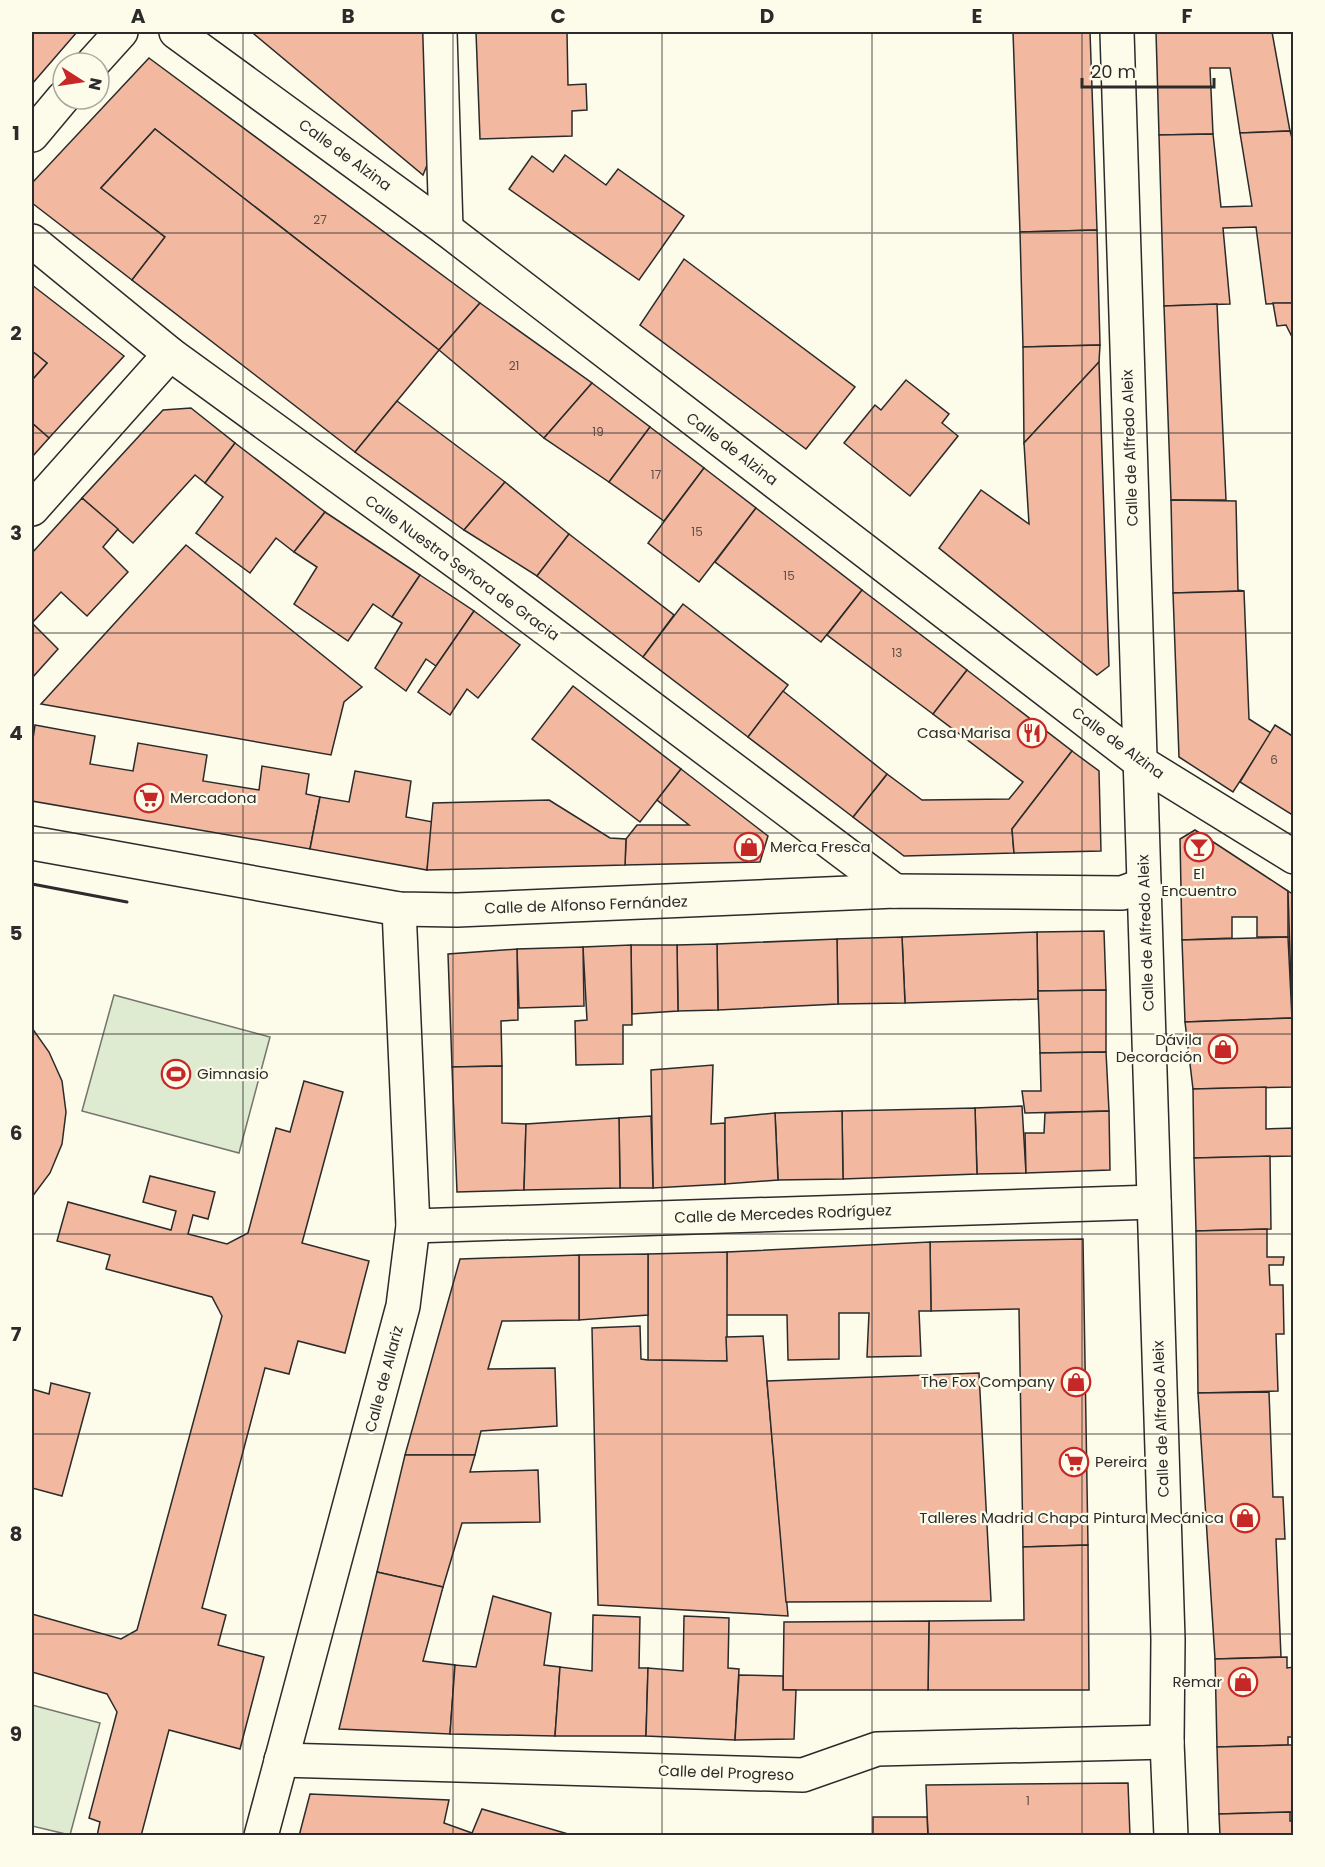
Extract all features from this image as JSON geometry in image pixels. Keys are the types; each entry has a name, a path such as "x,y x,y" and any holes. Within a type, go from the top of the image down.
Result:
{"street":[{"path":"104,51 121,32"},
{"name":"Calle de Alzina","path":"176,32 446,230 1140,762 1293,858"},
{"path":"440,32 446,230"},
{"name":"Calle de Alfredo Aleix","path":"1117,32 1168,1640 1167,1742 1172,1836"},
{"path":"32,135 52,111"},
{"name":"Calle Nuestra Señora de Gracia","path":"32,241 170,354 477,578 896,891"},
{"path":"32,509 170,354"},
{"name":"Calle de Alfonso Fernández","path":"32,843 399,909 457,910 896,891 1122,893 1144,885"},
{"name":"Calle de Allariz","path":"261,1836 403,1306 413,1226 399,909"},
{"name":"Calle de Mercedes Rodríguez","path":"413,1226 1154,1202"},
{"name":"Calle del Progreso","path":"281,1760 802,1775 877,1749 1167,1742"}],"green space":[{"name":"Gimnasio","path":"114,995 270,1037 239,1153 82,1111"},
{"path":"32,1705 100,1723 70,1835 32,1826"}],"building":[{"path":"32,32 77,32 61,51 51,51 51,62 32,84"},
{"path":"256,32 427,32 430,158 423,175 254,34"},
{"path":"476,32 567,32 568,85 586,84 587,110 572,111 572,136 480,139"},
{"path":"1013,32 1090,32 1097,230 1020,232"},
{"path":"1156,32 1272,32 1290,131 1240,133 1230,68 1210,68 1213,134 1159,135"},
{"path":"149,58 480,303 439,350 155,129 101,188 165,237 132,280 32,203 32,183 99,111 111,111 111,99"},
{"path":"155,129 439,350 355,452 132,280 165,237 101,188"},
{"path":"1290,131 1294,145 1294,303 1266,304 1256,227 1223,228 1230,304 1164,306 1159,135 1213,134 1221,207 1252,206 1240,133"},
{"path":"565,155 606,185 618,169 684,216 639,280 509,189 532,156 553,172"},
{"path":"1097,230 1100,345 1023,347 1020,232"},
{"path":"684,259 855,387 806,449 640,325"},
{"path":"32,285 124,356 49,438 32,423 32,380 47,363 32,351"},
{"path":"480,303 592,383 544,438 439,350"},
{"path":"1273,303 1294,303 1294,341 1286,325 1277,326"},
{"path":"1217,304 1226,500 1171,500 1164,306"},
{"path":"1100,345 1099,362 1024,443 1023,347"},
{"path":"32,351 47,363 32,380"},
{"path":"1099,362 1109,666 1097,675 939,548 981,490 1029,524 1024,443"},
{"path":"906,380 949,414 942,423 958,436 910,496 844,443 875,405 881,410"},
{"path":"592,383 650,427 609,482 544,438"},
{"path":"397,401 505,482 464,530 355,452"},
{"path":"191,408 235,443 205,483 195,475 133,543 82,498 163,410"},
{"path":"32,423 49,438 32,457"},
{"path":"650,427 704,468 664,521 609,482"},
{"path":"235,443 325,512 294,552 276,538 250,573 196,533 223,497 205,483"},
{"path":"704,468 756,508 699,582 648,543"},
{"path":"505,482 569,534 537,576 464,530"},
{"path":"82,498 118,529 103,547 128,572 87,616 61,592 32,623 32,553"},
{"path":"1171,500 1236,501 1238,590 1244,591 1173,593"},
{"path":"756,508 862,590 821,642 715,562"},
{"path":"325,512 420,575 392,617 373,604 348,641 294,604 317,567 294,552"},
{"path":"569,534 674,615 643,657 537,576"},
{"path":"186,545 362,687 344,702 331,755 41,704"},
{"path":"420,575 474,611 436,666 426,659 406,691 375,668 402,623 392,617"},
{"path":"862,590 967,670 933,714 827,635"},
{"path":"1244,591 1249,719 1271,733 1233,792 1179,757 1173,593"},
{"path":"683,604 788,685 748,737 643,657"},
{"path":"474,611 520,645 478,698 467,689 450,715 418,692"},
{"path":"32,623 58,649 32,678"},
{"path":"967,670 1072,751 1012,829 1014,853 904,856 853,817 887,774 922,800 1009,799 1023,782 933,714"},
{"path":"573,686 681,769 640,822 532,739"},
{"path":"783,691 887,774 853,817 748,737"},
{"path":"35,725 95,736 90,764 133,771 138,743 207,755 203,781 259,790 262,766 309,774 306,794 320,797 310,849 32,801 32,746"},
{"path":"1275,725 1294,737 1294,816 1240,782"},
{"path":"1072,751 1099,771 1101,851 1014,853 1012,829"},
{"path":"681,769 768,836 760,862 625,865 626,839 637,825 689,825 657,800"},
{"path":"355,771 411,781 406,817 433,822 427,870 310,849 320,797 349,802"},
{"path":"549,800 610,838 626,839 625,865 427,870 433,803"},
{"path":"1195,830 1288,891 1288,937 1257,937 1257,917 1232,917 1232,938 1182,940 1180,839"},
{"path":"1288,891 1294,895 1294,1018 1292,1018"},
{"path":"1104,931 1106,990 1038,991 1037,932"},
{"path":"1037,932 1038,999 905,1003 902,937"},
{"path":"902,937 905,1003 838,1004 837,939"},
{"path":"1288,937 1292,1018 1185,1022 1182,940"},
{"path":"837,939 838,1004 718,1010 717,944"},
{"path":"717,944 718,1010 678,1011 677,945"},
{"path":"631,945 677,945 678,1011 632,1014"},
{"path":"631,945 632,1025 623,1025 623,1064 576,1065 575,1021 587,1020 583,947"},
{"path":"583,947 584,1006 519,1008 517,949"},
{"path":"517,949 518,1020 501,1021 502,1066 452,1067 448,954"},
{"path":"1106,990 1106,1052 1040,1053 1038,991"},
{"path":"1292,1018 1294,1087 1193,1089 1185,1022"},
{"path":"32,1028 49,1052 62,1081 66,1112 62,1144 50,1173 32,1197"},
{"path":"1106,1052 1109,1111 1025,1113 1022,1091 1041,1091 1040,1053"},
{"path":"713,1065 711,1124 725,1123 725,1184 653,1188 651,1070"},
{"path":"502,1066 502,1123 526,1124 524,1190 457,1192 452,1067"},
{"path":"304,1081 343,1092 302,1243 369,1261 345,1353 298,1341 289,1374 265,1368 202,1608 226,1615 218,1645 264,1657 240,1749 169,1730 141,1836 97,1836 100,1822 89,1818 117,1712 107,1694 32,1672 32,1614 121,1639 137,1630 222,1316 212,1297 106,1269 110,1255 57,1241 68,1202 171,1230 176,1211 143,1202 150,1176 215,1192 208,1219 193,1215 188,1234 227,1244 248,1233 276,1128 290,1132"},
{"path":"1266,1087 1266,1129 1294,1128 1294,1156 1194,1158 1193,1089"},
{"path":"1022,1106 1026,1173 977,1174 975,1108"},
{"path":"975,1108 977,1174 843,1179 842,1111"},
{"path":"842,1111 843,1179 778,1180 775,1113"},
{"path":"1109,1111 1110,1170 1026,1173 1025,1133 1044,1133 1045,1113"},
{"path":"775,1113 778,1180 725,1184 725,1118"},
{"path":"651,1116 653,1188 620,1188 619,1118"},
{"path":"619,1118 620,1188 524,1190 526,1124"},
{"path":"1270,1156 1271,1229 1196,1231 1194,1158"},
{"path":"1267,1229 1267,1257 1284,1257 1283,1265 1269,1265 1270,1285 1283,1285 1284,1334 1276,1334 1278,1391 1198,1393 1196,1231"},
{"path":"1083,1239 1088,1545 1023,1547 1019,1309 931,1311 930,1242"},
{"path":"930,1242 931,1311 919,1311 921,1356 867,1357 869,1313 839,1313 839,1359 788,1360 787,1315 726,1315 727,1252"},
{"path":"727,1252 727,1361 648,1360 648,1254"},
{"path":"648,1254 648,1315 579,1320 579,1255"},
{"path":"579,1255 579,1320 502,1321 488,1369 555,1368 557,1426 481,1431 475,1455 405,1455 460,1259"},
{"path":"640,1326 641,1359 648,1360 727,1361 726,1337 763,1336 788,1616 598,1605 592,1328"},
{"path":"979,1373 991,1601 786,1602 767,1381"},
{"path":"51,1383 90,1393 62,1496 32,1488 32,1389 49,1394"},
{"name":"Talleres Madrid Chapa Pintura Mecánica","path":"1269,1392 1273,1497 1283,1497 1285,1539 1276,1539 1281,1657 1215,1659 1198,1393"},
{"path":"405,1455 475,1455 470,1472 538,1470 540,1522 462,1523 443,1587 377,1572"},
{"path":"1088,1545 1089,1690 928,1690 929,1621 1024,1620 1023,1547"},
{"path":"377,1572 443,1587 423,1661 455,1665 450,1734 339,1729"},
{"path":"493,1596 551,1613 544,1665 560,1667 555,1736 450,1734 455,1665 476,1667"},
{"path":"593,1615 640,1617 639,1668 648,1668 646,1736 555,1736 560,1667 592,1671"},
{"path":"684,1616 729,1618 728,1668 739,1669 735,1740 646,1736 648,1668 683,1671"},
{"path":"929,1621 928,1690 783,1690 784,1622"},
{"path":"1287,1657 1287,1668 1294,1667 1294,1737 1288,1737 1288,1745 1217,1747 1215,1659"},
{"path":"739,1675 783,1676 783,1690 796,1690 794,1739 735,1740"},
{"path":"1294,1745 1294,1812 1219,1814 1217,1747"},
{"path":"1128,1783 1130,1836 928,1836 926,1785"},
{"path":"310,1794 449,1800 444,1823 472,1833 482,1809 575,1836 299,1836"},
{"path":"1290,1812 1290,1821 1294,1821 1294,1836 1220,1836 1219,1814"},
{"path":"873,1817 927,1817 928,1836 873,1836"}],"wall":[{"path":"32,884 127,902"}],"place":[{"name":"Casa Marisa","path":"1032,733"},
{"name":"Mercadona","path":"149,798"},
{"name":"Merca Fresca","path":"749,847"},
{"name":"El Encuentro","path":"1199,847"},
{"name":"Dávila Decoración","path":"1223,1049"},
{"name":"Gimnasio","path":"176,1074"},
{"name":"The Fox Company","path":"1076,1382"},
{"name":"Pereira","path":"1074,1462"},
{"name":"Talleres Madrid Chapa Pintura Mecánica","path":"1245,1518"},
{"name":"Remar","path":"1243,1682"}]}
